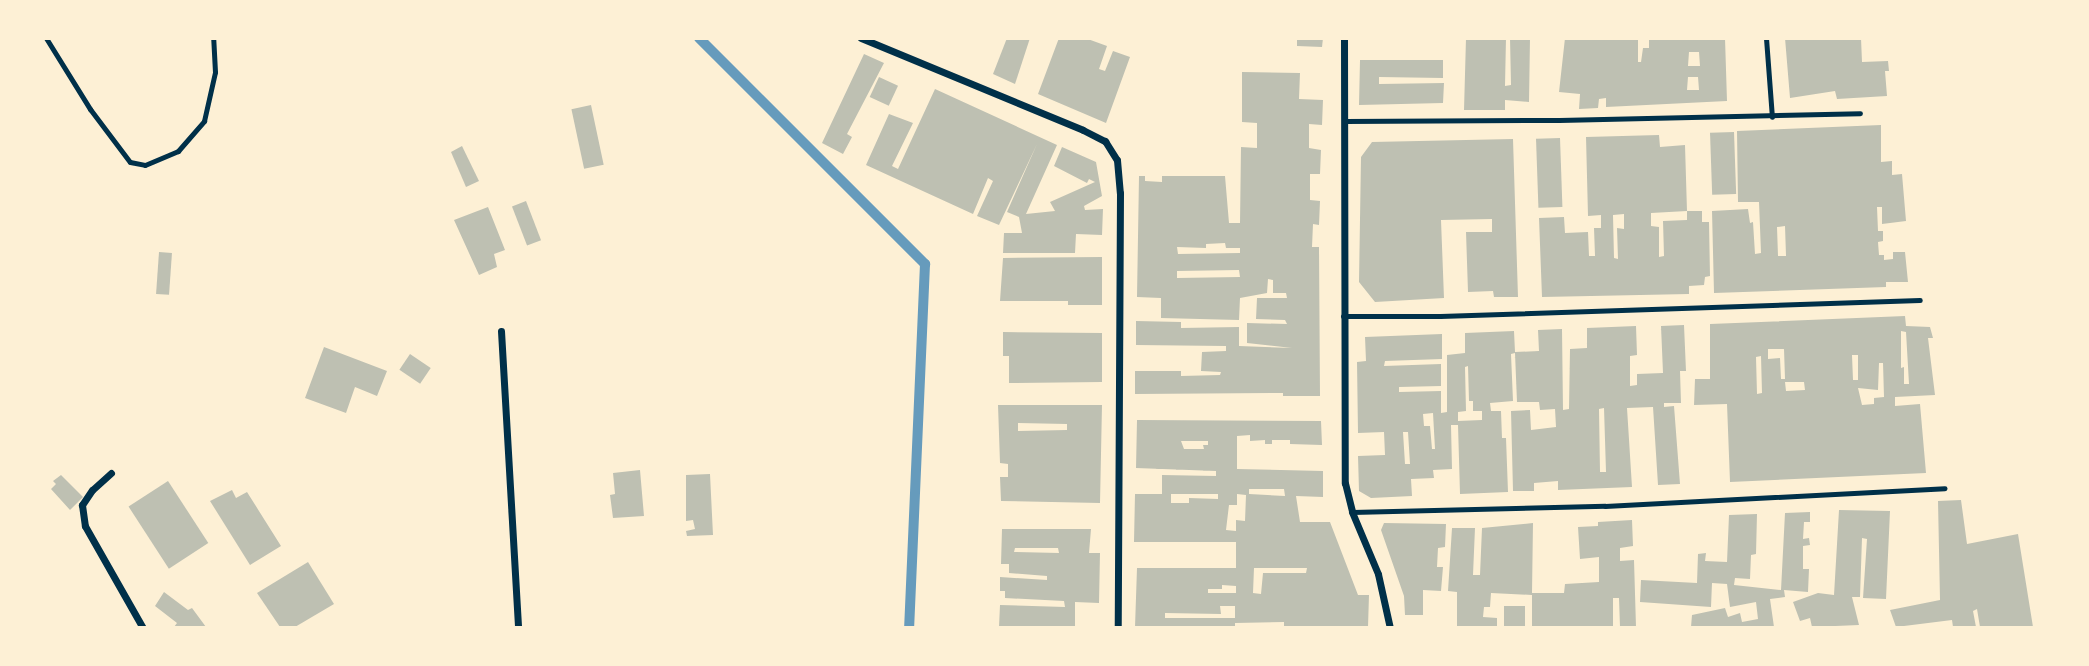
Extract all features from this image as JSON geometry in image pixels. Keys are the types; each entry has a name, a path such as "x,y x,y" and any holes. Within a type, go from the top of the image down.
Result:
{"street":[{"path":"861,38 1083,130 1105,141 1117,160 1120,193 1118,628"},
{"path":"1344,38 1345,483 1352,512 1378,574 1390,628"},
{"path":"501,331 518,628"},
{"path":"111,473 92,490 82,505 85,526 143,628"}],"lane":[{"path":"46,38 90,110 130,162 145,164 178,151 204,121 215,72 213,38"},
{"path":"1766,38 1772,117"},
{"path":"1345,121 1772,117 1860,113"},
{"path":"1343,316 1920,300"},
{"path":"1352,512 1605,506 1945,488"}],"building":[{"path":"1007,38 1030,38 1015,84 993,74"},
{"path":"1059,38 1085,38 1107,46 1099,69 1105,71 1113,51 1130,57 1106,123 1038,94"},
{"path":"1297,38 1323,38 1322,47 1297,46"},
{"path":"1466,38 1506,38 1505,86 1511,85 1510,38 1530,38 1529,102 1505,100 1505,110 1464,110"},
{"path":"1565,38 1638,38 1638,62 1641,62 1643,48 1649,48 1649,38 1725,38 1727,101 1606,107 1606,98 1599,99 1598,108 1579,109 1580,94 1559,92","holes":["1689,52 1699,52 1700,66 1688,66","1688,77 1698,77 1699,90 1687,90"]},
{"path":"1785,38 1861,38 1862,62 1888,61 1889,71 1885,71 1887,96 1837,99 1835,91 1790,98"},
{"path":"864,54 884,63 847,134 852,137 843,154 822,143"},
{"path":"1360,60 1443,60 1443,78 1379,77 1379,84 1444,83 1443,103 1359,105"},
{"path":"1242,72 1300,73 1299,99 1323,100 1322,125 1309,124 1309,148 1321,150 1320,174 1310,174 1310,200 1320,201 1319,225 1313,224 1312,247 1319,247 1320,396 1283,396 1283,393 1135,394 1135,371 1181,371 1181,376 1220,375 1221,372 1201,371 1202,352 1226,351 1226,346 1136,345 1136,321 1181,322 1181,328 1239,327 1239,346 1292,348 1247,343 1247,323 1287,324 1285,320 1256,319 1257,298 1287,298 1286,293 1273,293 1273,280 1268,279 1267,293 1240,298 1239,320 1161,318 1161,298 1137,297 1139,176 1145,176 1145,181 1162,182 1162,176 1225,176 1229,223 1240,223 1241,147 1257,148 1257,123 1242,122","holes":["1225,243 1226,248 1240,248 1240,253 1178,254 1177,247 1206,248 1206,244","1239,270 1240,277 1177,278 1177,271"]},
{"path":"879,77 898,86 889,106 870,97"},
{"path":"935,89 1057,145 1026,214 1055,211 1050,202 1095,182 1089,179 1087,183 1054,166 1062,147 1096,162 1102,196 1084,206 1085,210 1103,209 1102,235 1076,234 1075,253 1003,253 1004,233 1022,233 1019,217 1007,212 1037,144 999,225 977,216 993,181 988,178 973,214 866,165 889,114 913,123 892,166 898,169"},
{"path":"591,105 604,165 584,169 571,109"},
{"path":"1881,125 1881,162 1892,161 1892,175 1902,174 1906,221 1882,224 1882,207 1877,207 1878,231 1883,231 1883,241 1878,242 1879,255 1884,255 1884,260 1893,259 1893,252 1905,252 1908,282 1886,282 1886,287 1714,293 1712,211 1748,209 1750,223 1753,222 1755,254 1761,253 1759,202 1738,202 1737,131","holes":["1785,226 1786,256 1778,256 1777,227"]},
{"path":"1734,132 1736,194 1712,195 1710,133"},
{"path":"1659,135 1660,147 1685,145 1687,211 1702,211 1702,222 1709,222 1710,276 1705,277 1704,285 1689,286 1689,294 1542,297 1539,218 1564,217 1565,233 1588,232 1589,256 1595,256 1594,228 1601,228 1601,215 1588,216 1586,137","holes":["1687,211 1687,220 1663,221 1664,256 1659,257 1659,227 1651,226 1651,213","1624,214 1624,229 1617,228 1618,259 1614,258 1613,215"]},
{"path":"1560,138 1562,207 1538,208 1536,139"},
{"path":"1513,139 1518,297 1494,297 1493,291 1468,292 1466,232 1492,232 1492,219 1441,220 1444,298 1375,302 1359,282 1361,157 1372,142"},
{"path":"462,146 479,181 466,187 451,152"},
{"path":"526,201 541,240 527,246 512,206"},
{"path":"488,207 505,250 494,254 497,267 479,275 454,220"},
{"path":"159,252 172,253 169,295 156,294"},
{"path":"1102,257 1102,305 1068,305 1068,301 1000,301 1003,258"},
{"path":"1905,316 1906,326 1930,327 1933,338 1928,338 1935,395 1895,397 1895,406 1920,404 1926,473 1730,482 1727,404 1694,405 1695,379 1710,379 1710,324","holes":["1901,331 1906,332 1909,384 1904,384 1904,367 1901,368","1768,349 1784,349 1785,379 1781,379 1780,358 1768,359","1852,355 1858,355 1858,380 1853,380","1761,356 1762,393 1757,394 1756,357","1879,363 1883,363 1884,397 1874,398 1874,404 1862,405 1858,388 1878,390","1785,382 1804,382 1805,390 1786,391"]},
{"path":"1684,325 1686,371 1680,371 1681,403 1664,403 1664,407 1674,406 1680,484 1658,485 1653,407 1627,408 1632,487 1558,490 1558,481 1534,483 1534,491 1513,491 1511,411 1530,410 1531,430 1556,427 1555,409 1540,410 1539,402 1517,402 1515,353 1511,354 1513,401 1490,403 1491,411 1501,411 1502,438 1506,438 1508,492 1460,494 1458,425 1451,425 1452,469 1433,470 1434,478 1411,479 1412,496 1371,498 1359,491 1358,456 1385,455 1384,432 1358,433 1357,362 1366,361 1365,337 1442,334 1442,359 1385,361 1384,366 1441,364 1441,386 1399,387 1399,392 1441,391 1441,413 1447,412 1447,355 1465,353 1465,333 1514,331 1515,352 1539,351 1538,330 1562,329 1563,410 1569,409 1570,349 1587,348 1587,328 1636,326 1637,355 1630,356 1630,386 1637,385 1637,374 1663,373 1661,326","holes":["1468,366 1469,401 1473,401 1473,411 1482,411 1482,420 1458,421 1458,412 1466,411 1465,367","1604,408 1606,472 1600,472 1599,409","1433,413 1435,449 1432,449 1430,426 1424,426 1423,414","1403,432 1408,432 1410,464 1405,464"]},
{"path":"1003,332 1102,333 1102,382 1009,383 1009,356 1003,356"},
{"path":"324,347 387,371 377,396 355,387 346,413 305,398"},
{"path":"410,354 431,368 420,384 399,370"},
{"path":"998,405 1102,405 1100,503 1001,501 1000,477 1008,477 1008,464 1000,463","holes":["1018,423 1067,424 1067,430 1018,431"]},
{"path":"1137,420 1321,421 1322,445 1290,444 1290,440 1272,440 1272,444 1265,444 1265,440 1250,441 1250,435 1237,436 1237,469 1323,471 1323,497 1296,496 1300,522 1330,522 1358,595 1369,595 1368,627 1284,627 1284,622 1235,623 1235,627 1135,627 1137,568 1236,568 1236,542 1134,542 1135,494 1162,494 1162,475 1216,476 1216,471 1136,468","holes":["1181,441 1208,441 1208,445 1203,445 1204,449 1184,449","1249,489 1284,489 1285,496 1249,494","1171,494 1218,494 1218,499 1189,498 1189,503 1171,503","1237,494 1246,495 1245,521 1236,520 1236,531 1226,530 1229,505 1237,505","1254,568 1307,568 1306,573 1263,573 1261,594 1253,593","1222,585 1236,586 1236,593 1208,593 1208,589 1222,589","1220,606 1235,606 1235,618 1165,618 1165,613 1221,614"]},
{"path":"640,470 644,516 613,518 610,495 615,494 613,473"},
{"path":"710,474 713,535 687,536 686,531 695,529 693,520 686,521 686,475"},
{"path":"61,475 83,497 70,510 51,489 56,484 53,481"},
{"path":"168,481 208,543 169,569 129,507"},
{"path":"232,490 236,498 247,492 281,546 250,565 210,501"},
{"path":"1961,500 1967,544 2018,534 2033,627 1980,627 1977,609 1973,611 1976,627 1953,627 1952,620 1896,627 1890,610 1940,600 1938,501"},
{"path":"1839,510 1890,511 1886,599 1863,598 1867,539 1862,538 1860,597 1852,597 1859,625 1812,627 1810,618 1800,621 1793,602 1818,593 1834,595"},
{"path":"1810,512 1810,522 1804,522 1803,539 1809,538 1810,545 1803,546 1803,569 1809,569 1808,592 1784,590 1785,597 1770,599 1774,627 1691,627 1692,615 1725,608 1728,617 1740,613 1742,622 1758,619 1756,602 1730,607 1727,584 1712,583 1711,607 1640,602 1641,580 1697,583 1698,554 1706,553 1705,561 1727,562 1729,515 1757,514 1756,554 1751,555 1750,579 1735,578 1734,585 1781,590 1785,513"},
{"path":"1632,520 1633,546 1620,548 1620,561 1634,560 1636,627 1620,627 1619,598 1613,598 1613,627 1532,627 1532,595 1491,593 1490,607 1484,607 1483,617 1497,618 1497,627 1457,627 1457,592 1448,591 1452,528 1475,528 1473,575 1480,575 1482,528 1533,523 1532,593 1564,593 1565,584 1599,582 1599,557 1580,559 1578,527 1598,526 1598,522"},
{"path":"1384,523 1446,524 1445,547 1438,548 1437,567 1443,567 1441,591 1423,590 1423,615 1405,615 1404,596 1381,530"},
{"path":"1002,529 1091,529 1089,553 1100,553 1099,603 1075,602 1075,627 999,627 1000,605 1065,607 1064,601 1005,598 1005,591 1000,591 1000,577 1047,580 1047,576 1009,573 1009,564 1001,564","holes":["1015,548 1058,548 1059,553 1014,552"]},
{"path":"308,562 334,604 295,627 280,627 257,593"},
{"path":"164,592 188,610 192,608 206,627 174,627 177,623 155,606"},
{"path":"1504,606 1525,606 1525,627 1504,627"}],"waterway":[{"path":"699,38 925,264 909,628"}]}
